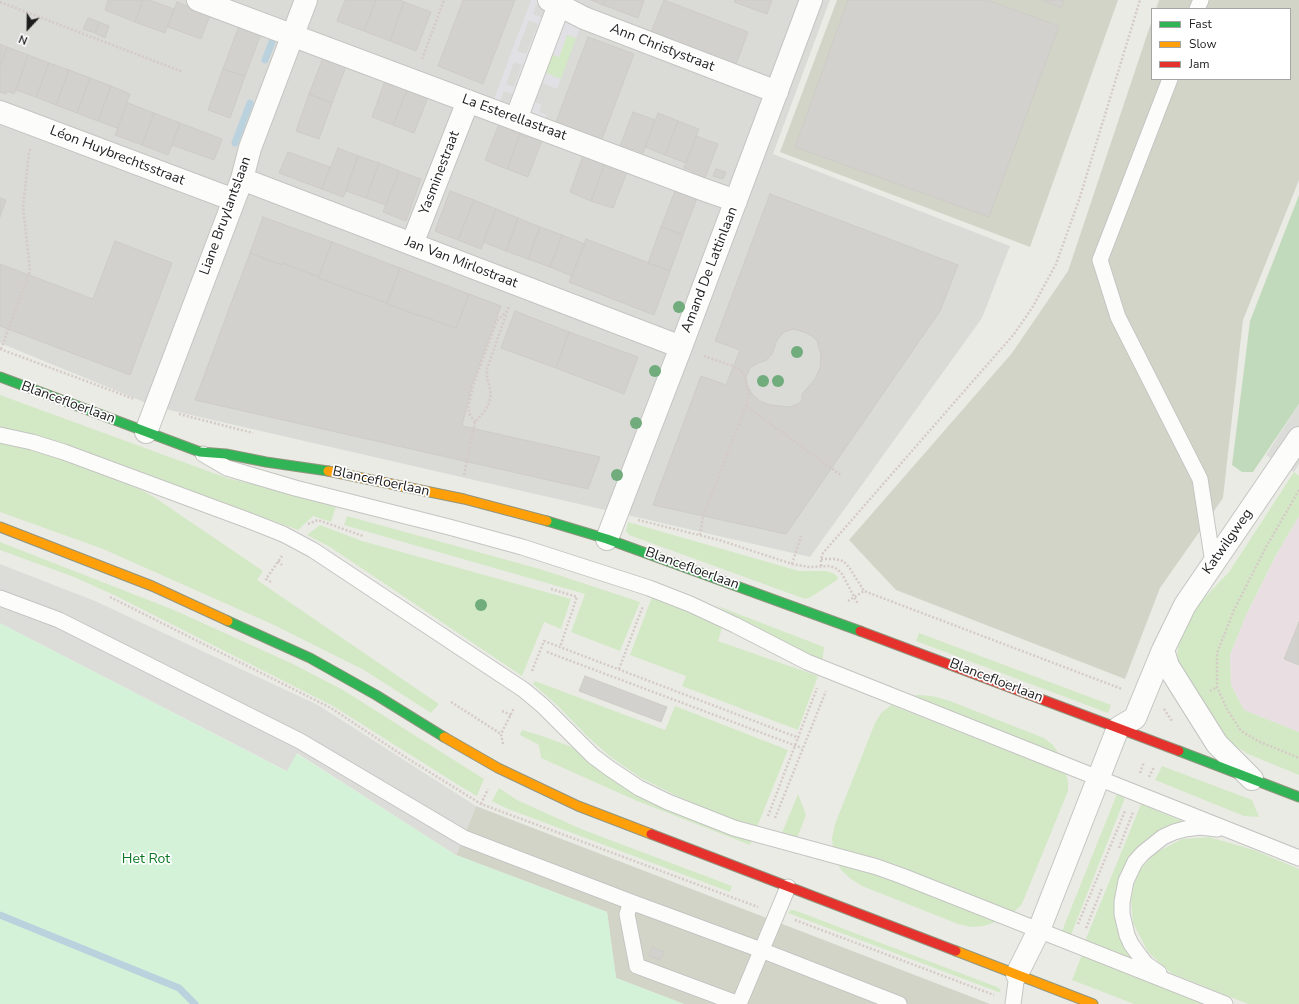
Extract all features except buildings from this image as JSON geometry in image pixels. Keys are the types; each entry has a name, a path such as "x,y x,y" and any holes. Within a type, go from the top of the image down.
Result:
{"main road":[{"name":"Blancefloerlaan","path":"0,377 200,452 226,454 266,462 325,470 457,498 509,510 607,539 851,627 1252,779"},
{"path":"0,527 152,586 310,658 338,672 461,748 498,768 578,806 1093,1004"},
{"path":"1252,779 1299,797"}],"street":[{"name":"La Esterellastraat","path":"198,0 736,201"},
{"name":"Liane Bruylantslaan","path":"146,432 242,179 250,148 306,0"},
{"name":"Amand De Lattinlaan","path":"607,539 681,347 811,0"},
{"name":"Ann Christystraat","path":"554,2 584,18 777,92"},
{"path":"516,119 554,2"},
{"name":"Yasminestraat","path":"412,244 468,101"},
{"name":"Léon Huybrechtsstraat","path":"0,112 234,200"},
{"name":"Jan Van Mirlostraat","path":"242,179 681,347"},
{"name":"Katwilgweg","path":"1118,728 1135,718 1163,650 1185,605 1299,438"},
{"path":"1163,650 1168,666 1217,744 1252,779"},
{"path":"1017,974 1039,930 1118,728"}],"lane":[{"path":"1170,80 1100,260 1118,318 1200,479 1213,563"},
{"path":"0,435 32,442 64,452 250,521 289,537 326,557 524,690 543,706 593,756 639,788 668,802 734,828 877,867 1225,1004"},
{"path":"200,452 227,468 295,488 522,547 649,588 690,604 735,625 807,662 1299,858"},
{"path":"0,598 60,620 300,741 464,838 761,950 899,1004"},
{"path":"1187,989 1169,980 1146,964 1131,944 1126,930 1122,908 1123,891 1130,872 1143,853 1153,844 1174,832 1185,829 1200,827 1218,829 1256,840"},
{"path":"631,902 627,914 637,966 739,1004 788,887"},
{"path":"1014,1003 1017,974"}],"path":[{"path":"414,81 444,0"},
{"path":"851,627 859,604 842,574 837,569 830,566 821,566 823,553 1014,334 1032,308 1056,264 1079,200 1140,0"},
{"path":"0,2 184,72"},
{"path":"39,126 29,152 22,206 30,271 0,349 156,407"},
{"path":"463,481 475,422 484,412 489,403 491,394 487,377 487,369 517,284"},
{"path":"475,422 470,415 468,408 474,383 497,321 508,309"},
{"path":"681,347 733,366 743,372 749,392 749,398 703,516 700,535"},
{"path":"746,406 842,476"},
{"path":"1299,490 1265,549 1234,610 1218,653 1217,687 1227,709 1241,730 1258,741 1299,758"},
{"path":"337,528 363,536"},
{"path":"792,564 801,536"},
{"path":"821,559 835,558 843,561 849,567 864,591 1161,704 1173,722 1195,710"},
{"path":"278,562 282,565"},
{"path":"266,579 271,582"},
{"path":"618,669 649,588"},
{"path":"551,589 577,597 560,647"},
{"path":"103,594 331,708 402,755 482,804 741,900 752,873"},
{"path":"482,804 505,752 501,734 524,690 544,641 798,738"},
{"path":"547,652 802,748"},
{"path":"768,837 833,672"},
{"path":"451,702 501,734"},
{"path":"502,711 511,715"},
{"path":"1070,942 1153,741"},
{"path":"776,914 1014,1003"}],"shaded area":[{"path":"0,0 830,0 773,154 1010,246 982,318 810,557 156,407 0,343"},
{"path":"531,0 564,0 587,9 576,38 567,35 559,57 551,54 544,72 561,79 557,89 540,82 533,101 542,105 539,112 547,115 538,139 486,120","holes":["536,5 552,10 548,20 533,14","529,20 538,24 526,54 517,51","514,62 522,65 514,87 506,84","504,91 515,95 511,105 500,101"]},
{"path":"837,0 1118,0 1030,247 780,152"},
{"path":"1159,0 1299,0 1299,180 1243,320 1223,498 1160,588 1125,679 896,590 849,540 1012,353 1068,271 1151,23 1151,80 1291,80 1291,8 1156,8"},
{"path":"1299,404 1299,464 1294,472 1266,455"},
{"path":"1299,516 1299,732 1244,710 1231,685 1230,655 1246,615 1276,555"},
{"path":"0,564 95,601 318,705 476,806 456,855 297,753 287,771 0,623"},
{"path":"476,806 990,1004 684,1004 616,978 607,912 456,855"}],"green space":[{"path":"567,35 576,38 561,79 544,73 551,54 559,57"},
{"path":"1299,195 1299,404 1253,472 1242,472 1232,465 1250,321"},
{"path":"0,395 227,478 278,490 336,507 331,522 313,516 298,530 71,446 0,427"},
{"path":"0,441 35,450 98,472 154,497 263,571 257,580 439,704 431,713 364,670 274,625 103,549 0,512"},
{"path":"1294,472 1299,476 1299,516 1276,555 1246,615 1230,655 1231,685 1244,710 1299,732 1299,775 1248,754 1224,739 1179,667 1177,655 1179,643 1190,613 1229,572"},
{"path":"347,516 540,569 640,602 620,651 571,632 585,594 344,525"},
{"path":"628,522 799,571 826,571 833,573 838,577 837,580 811,597 805,599 629,535 626,531"},
{"path":"320,525 362,541 571,599 561,629 544,622 522,676 330,547 307,535"},
{"path":"0,542 174,610 293,664 343,690 484,779 477,796 333,706 116,596 74,577 0,550"},
{"path":"652,597 695,613 722,628 718,641 818,676 798,730 682,686 686,676 630,655"},
{"path":"715,605 824,647 822,665"},
{"name":"Het Rot","path":"0,623 286,771 296,753 456,855 607,912 616,978 684,1004 0,1004"},
{"path":"919,633 1111,705 1108,713 916,641"},
{"path":"535,681 665,730 675,706 788,750 757,827 719,815 641,778 612,758 589,738 557,705 533,684"},
{"path":"918,695 932,696 950,701 1044,738 1053,745 1063,760 905,697"},
{"path":"891,705 1066,774 1068,791 1022,904 1014,912 902,868 833,848 832,838 835,824 875,723 881,713"},
{"path":"522,730 572,747 620,784 655,802 753,838 750,845 637,801 541,758 539,745 520,735"},
{"path":"1162,766 1252,800 1259,817 1244,816 1155,780"},
{"path":"499,788 517,800 581,829 732,886 730,892 508,809 492,801"},
{"path":"798,794 806,815 797,839 782,833"},
{"path":"1117,794 1125,798 1071,935 1062,931"},
{"path":"1141,804 1189,824 1166,829 1118,888 1137,961 1085,941"},
{"path":"1209,837 1254,850 1299,869 1299,1004 1248,1004 1171,973 1148,952 1133,923 1131,900 1134,884 1140,870 1155,853 1182,839"},
{"path":"835,860 875,872 1001,920 984,926 971,927 958,924 862,886 842,871"},
{"path":"791,910 997,987 1000,989 1001,993 788,913"},
{"path":"1083,952 1213,1004 1134,1004 1072,980"}],"waterway":[{"path":"265,60 272,42"},
{"path":"235,143 250,103"},
{"path":"0,915 179,988 195,1004"}],"traffic: fast":[{"path":"0,377 200,452 226,454 266,462 328,471"},
{"path":"547,521 607,539 860,631"},
{"path":"228,621 310,658 376,695 444,737"},
{"path":"1179,751 1299,797"}],"traffic: slow":[{"path":"328,471 464,499 547,521"},
{"path":"0,527 152,586 228,621"},
{"path":"444,737 498,768 578,806 651,834"},
{"path":"956,951 1093,1004"}],"traffic: jam":[{"path":"860,631 1179,751"},
{"path":"651,834 956,951"}]}
